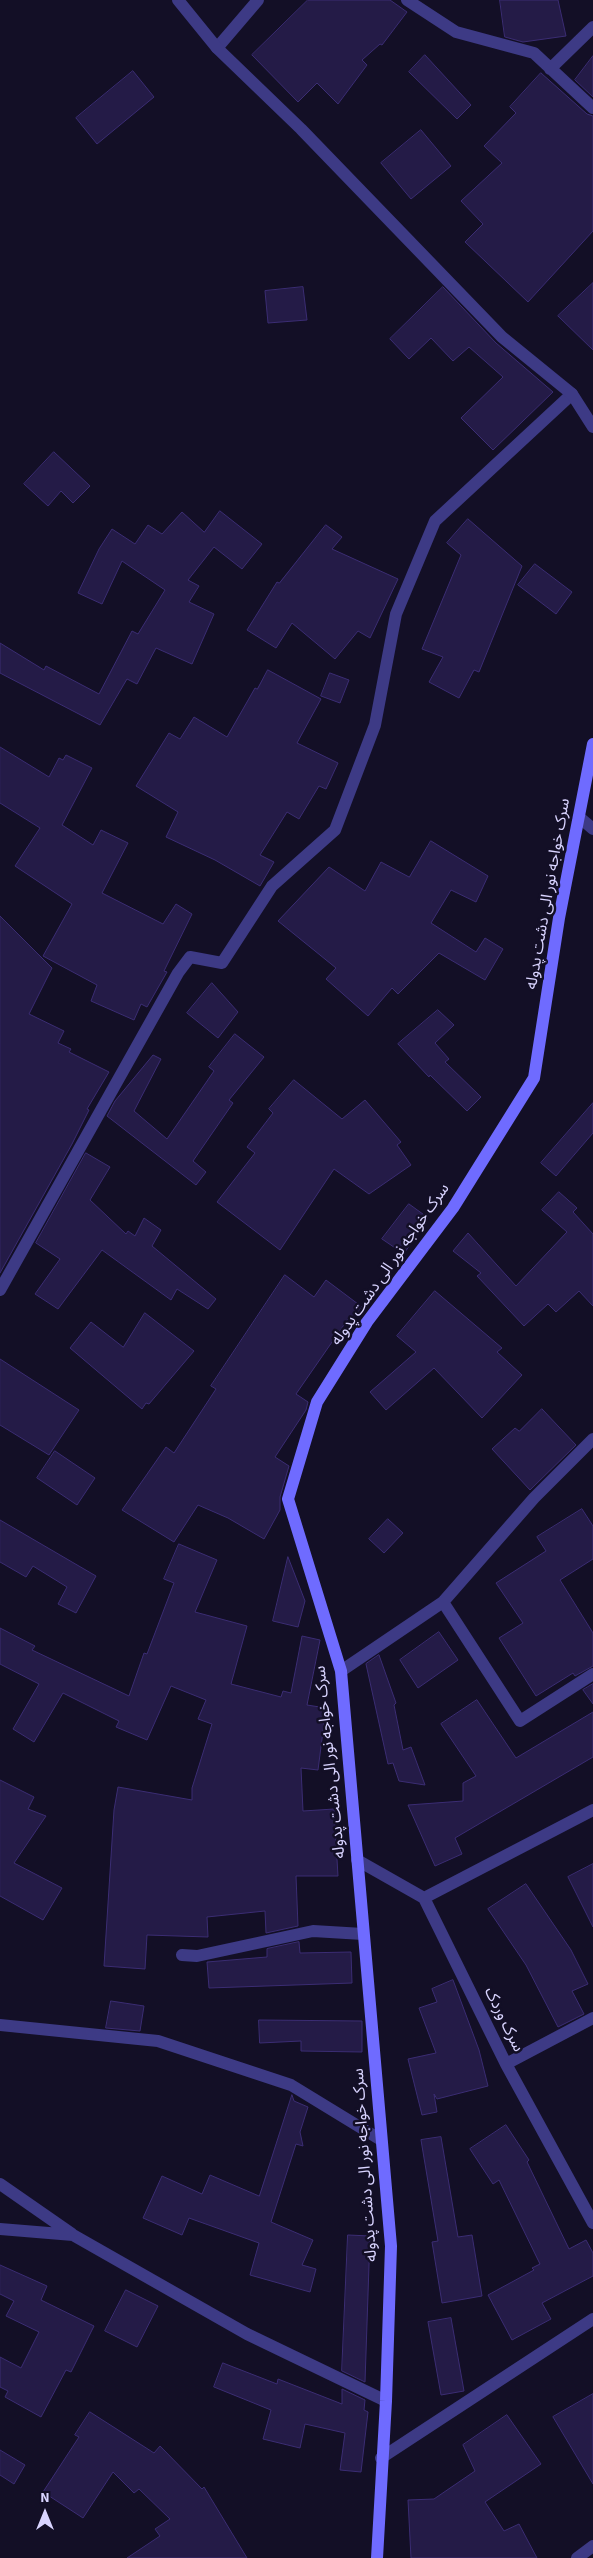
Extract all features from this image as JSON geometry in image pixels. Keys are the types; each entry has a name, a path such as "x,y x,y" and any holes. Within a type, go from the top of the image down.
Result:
{"main road":[{"name":"سرک خواجه نور الی دشت پدوله","path":"377,2558 381,2458 386,2401 391,2246 341,1671 288,1499 317,1402 366,1322 453,1208 534,1078 559,918 593,744"}],"street":[{"path":"178,0 217,48 301,129 502,336 572,394 593,428"},
{"path":"217,48 258,0"},
{"path":"407,0 456,32 534,53 593,108"},
{"path":"550,69 593,27"},
{"path":"0,1290 178,973 190,957 222,962 272,886 335,830 375,725 396,614 435,521 572,394"},
{"path":"579,817 593,829"},
{"path":"341,1671 443,1602 534,1498 593,1440"},
{"path":"443,1602 520,1721 593,1674"},
{"path":"357,1860 424,1898 593,1810"},
{"name":"سرک وردک","path":"424,1898 506,2064 593,2223"},
{"path":"182,1955 197,1956 313,1931 364,1934"},
{"path":"506,2064 593,2018"},
{"path":"0,2025 158,2041 291,2085 381,2140"},
{"path":"0,2184 73,2235 246,2334 386,2401"},
{"path":"0,2229 73,2235"},
{"path":"381,2458 593,2319"},
{"path":"577,2558 593,2546"}],"building":[{"path":"308,0 390,0 407,12 382,45 380,44 362,60 367,65 338,104 317,83 298,102 252,55"},
{"path":"500,0 558,0 566,36 523,42 505,37"},
{"path":"425,55 471,105 457,119 409,72"},
{"path":"593,56 593,97 575,80"},
{"path":"133,71 154,97 97,144 76,118"},
{"path":"541,73 587,114 593,116 593,231 528,302 465,242 483,224 461,201 502,163 484,146 516,113 510,107"},
{"path":"421,130 451,166 411,199 381,163"},
{"path":"593,283 593,350 558,316"},
{"path":"303,287 307,320 268,323 265,291"},
{"path":"443,287 496,343 553,392 493,450 461,418 503,377 469,347 453,361 431,338 409,359 390,339"},
{"path":"54,452 90,486 73,503 61,491 48,506 24,484"},
{"path":"220,511 262,544 242,569 214,547 188,580 199,586 189,602 214,614 192,664 156,648 137,684 127,679 100,725 0,673 0,643 44,670 46,666 99,694 132,631 138,634 165,590 122,561 102,604 78,593 99,549 112,529 135,544 148,525 162,534 182,512 204,532"},
{"path":"468,519 522,566 479,672 474,670 459,698 429,682 443,657 422,649 461,555 447,543"},
{"path":"326,525 342,537 332,549 398,579 370,638 358,631 335,659 292,623 276,648 247,630 277,582 279,583"},
{"path":"535,564 572,592 556,614 518,585"},
{"path":"268,670 321,699 297,743 338,763 326,789 319,786 299,819 287,812 260,855 274,862 260,886 215,860 166,837 178,812 136,786 169,733 180,739 194,717 227,737 255,688 257,689"},
{"path":"330,673 349,680 340,703 321,696"},
{"path":"0,747 49,777 59,758 63,760 66,755 92,768 62,825 93,845 101,830 128,843 102,893 163,924 176,904 192,914 164,971 167,972 147,1007 141,1004 134,1020 91,1001 97,985 43,956 72,904 15,866 40,828 0,803"},
{"path":"431,841 488,876 476,902 451,890 431,923 476,952 485,938 503,949 485,980 439,953 398,994 392,988 368,1016 326,979 336,968 278,921 329,867 365,891 381,862 409,877"},
{"path":"0,916 52,968 29,1014 64,1031 58,1043 71,1049 69,1052 109,1072 87,1109 89,1110 72,1144 0,1273"},
{"path":"212,983 238,1012 218,1038 187,1013"},
{"path":"438,1010 454,1025 435,1043 449,1059 445,1062 481,1097 467,1111 430,1075 429,1077 398,1044"},
{"path":"235,1034 264,1057 229,1100 233,1103 193,1161 206,1172 196,1185 107,1116 115,1101 153,1055 161,1059 134,1111 167,1139 214,1071 209,1067"},
{"path":"294,1080 342,1119 365,1100 401,1142 397,1145 411,1165 369,1194 334,1169 280,1250 217,1202 255,1153 247,1147 273,1113 269,1109"},
{"path":"593,1103 593,1133 556,1176 541,1163"},
{"path":"86,1153 110,1167 90,1200 126,1234 128,1231 135,1236 144,1218 161,1230 152,1246 216,1299 208,1309 177,1289 171,1300 102,1250 58,1309 35,1294 60,1259 36,1243"},
{"path":"559,1192 577,1208 573,1212 593,1234 593,1306 579,1291 556,1312 548,1304 524,1326 477,1276 481,1273 453,1251 468,1233 516,1286 567,1232 542,1210"},
{"path":"409,1204 427,1217 404,1254 382,1239"},
{"path":"285,1275 314,1297 326,1280 362,1307 351,1322 348,1319 296,1394 308,1402 306,1410 275,1457 289,1466 280,1497 280,1510 264,1539 228,1518 198,1505 174,1542 122,1510 166,1447 174,1453 216,1389 211,1386"},
{"path":"435,1291 502,1348 497,1352 522,1375 482,1418 434,1368 386,1410 370,1392 416,1352 397,1336"},
{"path":"145,1313 194,1351 149,1404 146,1403 142,1409 70,1348 91,1322 123,1347"},
{"path":"0,1359 79,1410 49,1455 0,1425"},
{"path":"542,1409 576,1445 530,1490 492,1449 515,1428 519,1431"},
{"path":"55,1451 95,1478 77,1505 37,1478"},
{"path":"582,1509 593,1526 593,1559 560,1580 593,1633 593,1666 575,1676 573,1673 536,1696 499,1638 523,1623 496,1583 546,1551 537,1537"},
{"path":"388,1519 403,1533 384,1553 369,1539"},
{"path":"0,1520 96,1576 76,1613 58,1604 67,1587 33,1566 26,1577 0,1562"},
{"path":"179,1544 217,1560 195,1612 247,1626 231,1684 281,1697 283,1691 291,1693 302,1636 320,1640 307,1705 326,1708 318,1770 301,1768 303,1811 334,1809 338,1876 296,1876 298,1926 266,1933 265,1911 207,1917 208,1937 147,1935 145,1969 104,1966 114,1810 118,1787 192,1800 192,1788 212,1724 198,1719 206,1700 171,1686 147,1740 116,1727 119,1721 63,1693 34,1742 13,1729 39,1684 0,1664 0,1628 35,1646 32,1650 129,1696 144,1653 147,1654 174,1583 164,1579"},
{"path":"288,1557 305,1601 298,1627 273,1621"},
{"path":"439,1632 458,1660 418,1688 400,1660"},
{"path":"379,1655 396,1703 394,1705 403,1750 411,1747 425,1785 399,1781 393,1763 388,1764 366,1664"},
{"path":"593,1684 593,1704 583,1690"},
{"path":"477,1700 516,1758 593,1712 593,1757 455,1838 462,1854 435,1866 408,1805 463,1801 463,1783 476,1776 441,1724"},
{"path":"0,1780 34,1797 28,1809 46,1816 14,1863 62,1888 43,1920 0,1896"},
{"path":"593,1864 593,1927 568,1877"},
{"path":"526,1884 571,1950 588,1984 572,1991 584,2014 558,2027 526,1965 488,1909"},
{"path":"299,1942 300,1953 351,1952 352,1983 209,1988 207,1962 267,1957 267,1949"},
{"path":"453,1980 479,2050 488,2086 437,2099 434,2094 437,2112 422,2115 408,2059 436,2053 419,2008 437,2002 432,1989"},
{"path":"111,2001 144,2006 140,2031 106,2028"},
{"path":"259,2020 362,2021 362,2052 301,2051 301,2041 260,2043"},
{"path":"292,2095 294,2101 308,2107 300,2132 303,2146 296,2144 271,2222 313,2240 302,2265 316,2269 310,2292 250,2275 259,2243 189,2218 182,2235 143,2218 162,2176 202,2194 210,2175 259,2196"},
{"path":"506,2125 529,2160 527,2162 569,2249 586,2240 593,2253 593,2276 542,2303 551,2319 512,2340 488,2295 534,2270 532,2268 540,2264 499,2180 493,2184 470,2149"},
{"path":"441,2137 458,2237 472,2235 482,2296 442,2303 432,2242 438,2241 421,2140"},
{"path":"348,2235 370,2236 365,2382 342,2371"},
{"path":"0,2265 47,2286 41,2300 94,2326 71,2372 66,2370 41,2417 5,2397 8,2391 0,2387 0,2357 21,2368 39,2332 6,2316 14,2301 0,2294"},
{"path":"126,2290 158,2306 137,2347 105,2331"},
{"path":"451,2318 464,2391 441,2395 428,2322"},
{"path":"223,2363 277,2384 278,2379 342,2404 342,2389 365,2400 364,2410 368,2412 361,2472 340,2470 345,2433 305,2424 300,2448 263,2439 271,2410 214,2387"},
{"path":"593,2394 593,2484 553,2417"},
{"path":"90,2412 154,2453 160,2446 202,2489 204,2487 247,2558 127,2558 160,2536 155,2529 170,2519 139,2489 134,2493 113,2472 83,2518 43,2492 79,2437 75,2435"},
{"path":"507,2415 541,2464 485,2502 504,2531 519,2524 537,2558 411,2558 408,2500 434,2499 475,2471 463,2445"},
{"path":"0,2450 25,2465 14,2484 0,2475"}]}
